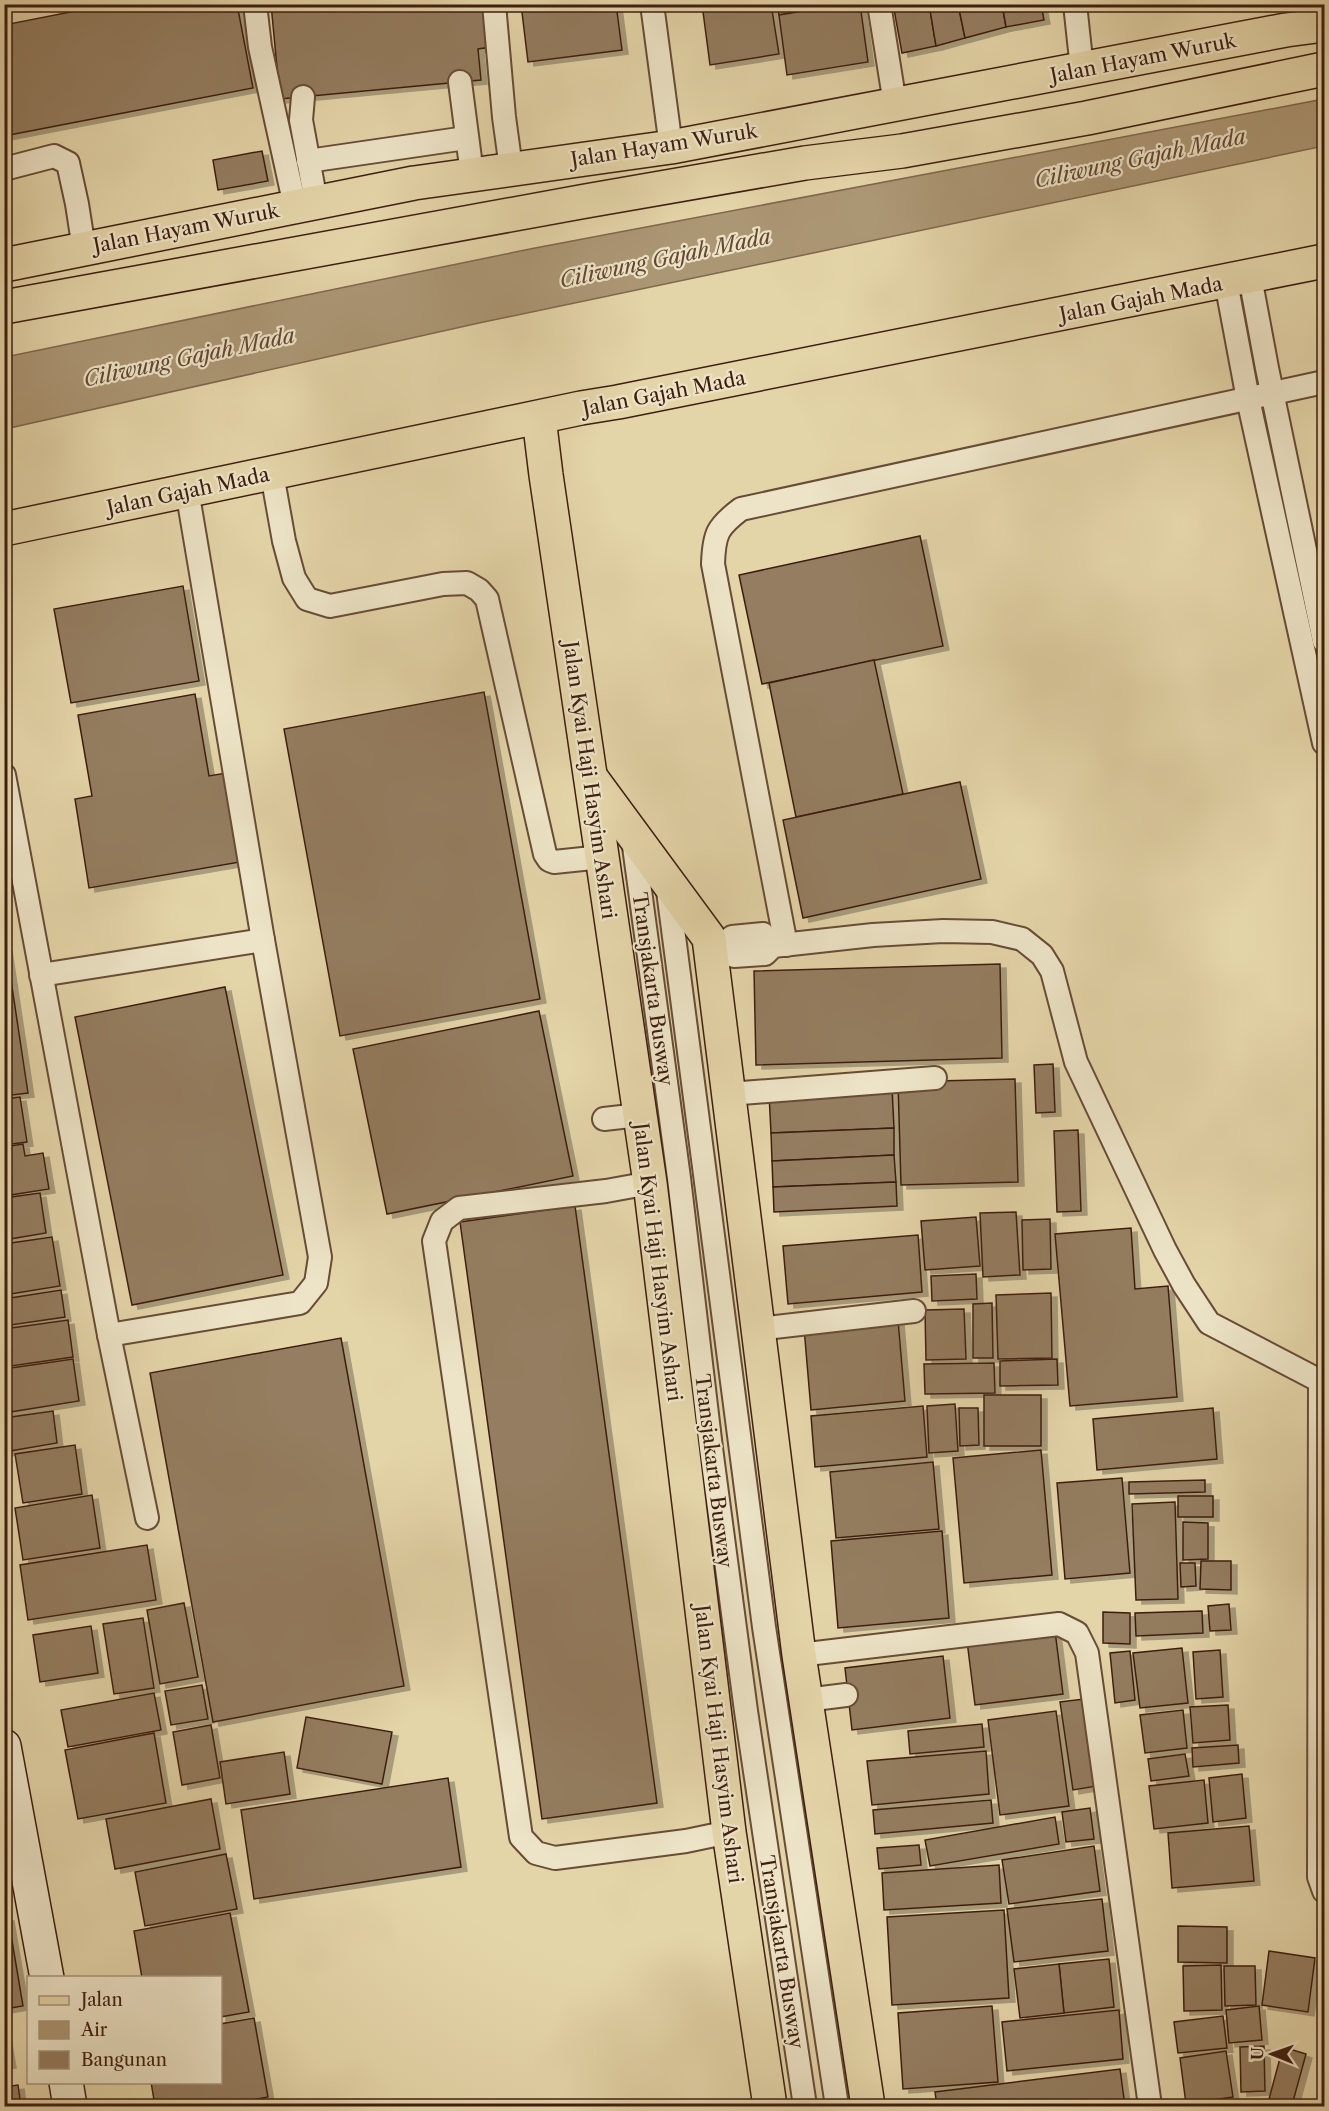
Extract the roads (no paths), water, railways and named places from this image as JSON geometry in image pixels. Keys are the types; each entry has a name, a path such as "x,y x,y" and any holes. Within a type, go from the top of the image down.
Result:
{"main road":[{"name":"Jalan Hayam Wuruk","path":"4,265 414,183 671,147 1082,69 1317,19"},
{"name":"Jalan Hayam Wuruk","path":"4,307 586,201 805,163 902,151 1087,118 1324,69"},
{"name":"Jalan Gajah Mada","path":"4,529 539,418 1324,261"},
{"name":"Jalan Kyai Haji Hasyim Ashari","path":"539,418 650,1183 729,1832 770,2106"},
{"path":"589,775 714,944 729,1094 799,1655 868,2106"}],"street":[{"path":"4,1746 46,1976"},
{"path":"66,2084 70,2106"}],"lane":[{"path":"255,4 260,47 306,204"},
{"path":"494,4 511,168"},
{"path":"652,4 671,147"},
{"path":"879,4 895,104"},
{"path":"1075,4 1082,69"},
{"path":"460,82 472,174"},
{"path":"303,97 302,120 308,161 306,204"},
{"path":"308,161 466,138"},
{"path":"4,169 54,156 68,163 84,249"},
{"path":"1238,279 1273,393 1324,641"},
{"path":"1238,279 1248,399 1315,650 1324,743"},
{"path":"779,945 713,564 713,546 716,535 724,522 741,509 1324,382"},
{"path":"272,474 284,542 294,578 307,598 330,606 443,584 467,583 479,590 487,599 545,854 549,860 554,862 602,857"},
{"path":"109,1335 300,1303 316,1283 320,1257 263,940 187,490"},
{"path":"4,776 109,1335 147,1518"},
{"name":"Transjakarta Busway","path":"632,834 678,1166 711,1448 746,1711 805,2106"},
{"name":"Transjakarta Busway","path":"666,882 762,1615 837,2106"},
{"path":"714,944 734,956 765,954 779,945 873,935 944,931 992,932 1022,939 1042,954 1052,971 1076,1062 1165,1250 1209,1323 1322,1382 1319,1877 1324,1891"},
{"path":"41,975 263,940"},
{"path":"729,1094 935,1078"},
{"path":"604,1119 639,1116"},
{"path":"650,1183 606,1191 459,1208 442,1221 434,1241 521,1837 536,1853 555,1858 729,1832"},
{"path":"758,1329 914,1311"},
{"path":"799,1655 1059,1624 1077,1633 1087,1653 1150,2106"},
{"path":"806,1700 846,1695"}],"water":[{"name":"Ciliwung Gajah Mada","path":"1324,99 1324,146 479,323 5,429 5,357 535,248"}]}
